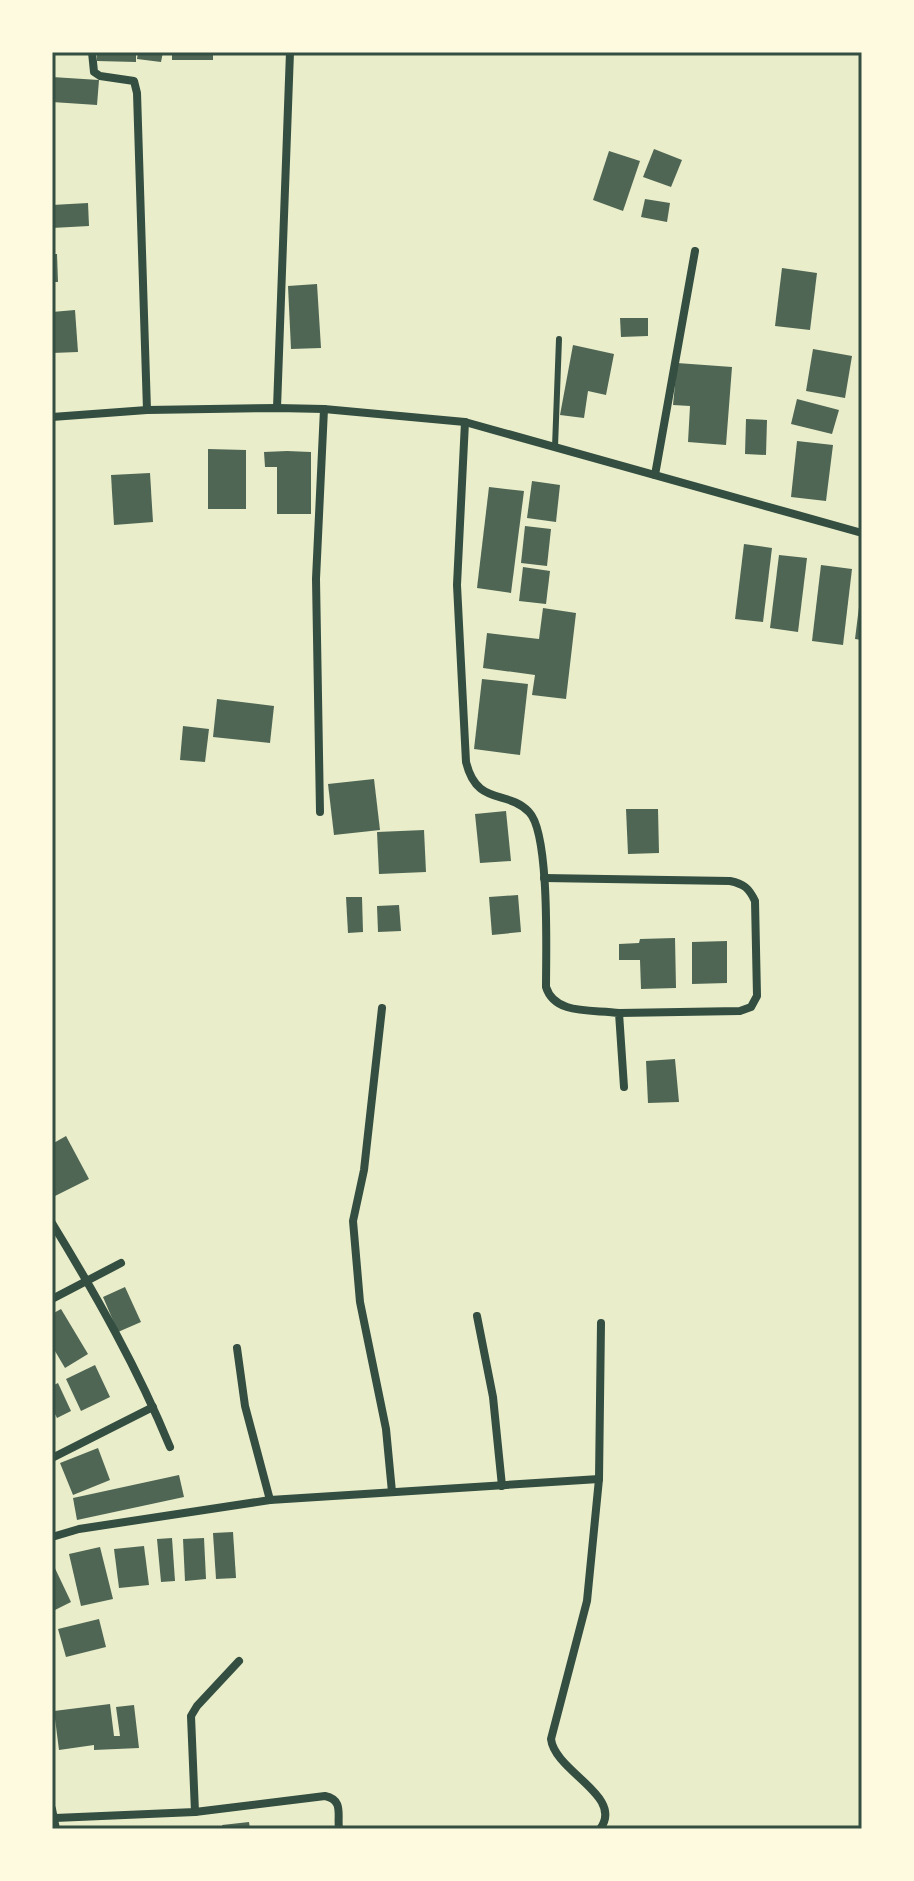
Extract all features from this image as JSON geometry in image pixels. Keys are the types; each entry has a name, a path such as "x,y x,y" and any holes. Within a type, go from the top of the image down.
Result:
{"street":[{"path":"92,52 94,72 100,76 134,81 137,93 147,410"},
{"path":"277,408 290,52"},
{"path":"655,475 695,251"},
{"path":"52,417 147,410 277,408 324,409 465,422 862,533"},
{"path":"320,812 316,579 324,409"},
{"path":"465,422 457,585 466,762 469,775 488,795 520,805 531,813 537,823 544,878 546,987 549,996 564,1007 619,1013 740,1011 751,1007 757,996 755,901 750,889 730,881 544,878"},
{"path":"382,1008 364,1170 353,1221 360,1302 386,1429 392,1492"},
{"path":"619,1013 624,1087"},
{"path":"52,1223 87,1281 153,1407 170,1447"},
{"path":"52,1299 121,1263"},
{"path":"477,1316 493,1397 502,1486"},
{"path":"600,1829 606,1822 606,1808 598,1796 552,1751 551,1739 587,1601 599,1479 601,1323"},
{"path":"237,1348 245,1406 270,1500"},
{"path":"52,1458 153,1407"},
{"path":"52,1537 79,1529 270,1500 599,1479"},
{"path":"195,1812 191,1716 204,1697 239,1661"},
{"path":"56,1829 54,1813 195,1812 325,1796 333,1797 338,1803 339,1829"}],"lane":[{"path":"555,447 559,339"}],"building":[{"path":"97,52 136,52 136,62 97,61"},
{"path":"138,52 163,52 161,62 137,59"},
{"path":"172,52 213,52 213,60 172,60"},
{"path":"52,77 99,80 97,105 52,102"},
{"path":"654,149 682,160 671,187 643,177"},
{"path":"609,151 640,161 623,211 593,200"},
{"path":"645,199 670,203 667,222 641,217"},
{"path":"88,203 89,226 52,228 52,205"},
{"path":"52,254 57,254 58,282 52,282"},
{"path":"782,268 817,273 810,330 775,326"},
{"path":"317,284 321,348 291,349 288,286"},
{"path":"75,310 78,352 52,353 52,312"},
{"path":"620,318 648,318 648,336 621,337"},
{"path":"573,345 614,354 606,395 588,391 584,418 560,415"},
{"path":"813,349 852,356 845,398 806,391"},
{"path":"677,363 732,367 726,445 688,442 690,406 673,405"},
{"path":"797,399 839,410 832,434 791,424"},
{"path":"746,419 767,420 766,455 745,454"},
{"path":"797,441 833,445 826,501 791,497"},
{"path":"208,449 246,450 246,509 208,509"},
{"path":"264,452 311,452 311,514 277,514 277,467 265,467"},
{"path":"150,473 153,522 114,525 111,475"},
{"path":"532,481 560,485 556,522 527,518"},
{"path":"489,487 524,491 511,593 477,588"},
{"path":"525,526 551,529 547,566 521,563"},
{"path":"744,544 772,548 763,622 735,619"},
{"path":"779,555 807,558 798,632 770,628"},
{"path":"821,565 852,569 843,645 812,641"},
{"path":"523,567 550,571 546,604 519,601"},
{"path":"862,600 862,640 855,639"},
{"path":"543,608 576,613 566,699 532,695 535,675 483,668 487,633 539,639"},
{"path":"482,679 528,684 520,755 474,749"},
{"path":"217,699 274,706 270,743 213,737"},
{"path":"183,726 209,729 205,762 180,760"},
{"path":"374,779 380,830 334,835 328,784"},
{"path":"626,809 658,809 659,853 628,854"},
{"path":"506,811 511,861 480,863 475,814"},
{"path":"424,830 426,872 379,874 377,832"},
{"path":"518,895 521,932 492,935 489,897"},
{"path":"346,897 362,897 363,932 348,933"},
{"path":"399,905 401,931 378,932 377,906"},
{"path":"675,938 676,988 641,989 640,960 619,960 619,944 639,943 640,939"},
{"path":"727,941 727,983 692,984 692,942"},
{"path":"675,1059 679,1102 648,1103 646,1061"},
{"path":"66,1136 89,1179 55,1196 52,1190 52,1144"},
{"path":"125,1287 141,1322 118,1332 103,1297"},
{"path":"61,1309 88,1354 65,1368 52,1346 52,1314"},
{"path":"95,1365 110,1397 81,1411 66,1379"},
{"path":"58,1383 71,1411 57,1418 52,1408 52,1386"},
{"path":"98,1448 110,1480 73,1495 60,1463"},
{"path":"179,1475 184,1497 77,1520 73,1498"},
{"path":"233,1532 236,1578 216,1579 213,1533"},
{"path":"172,1538 175,1581 161,1582 157,1539"},
{"path":"204,1538 206,1579 185,1581 183,1539"},
{"path":"144,1546 149,1585 119,1588 114,1549"},
{"path":"100,1547 113,1599 81,1606 69,1554"},
{"path":"52,1562 71,1602 55,1610 52,1604"},
{"path":"99,1619 106,1647 66,1657 58,1629"},
{"path":"110,1704 114,1736 120,1736 116,1707 134,1705 139,1748 94,1750 94,1745 59,1750 54,1711"},
{"path":"249,1822 250,1829 223,1829 222,1825"}]}
